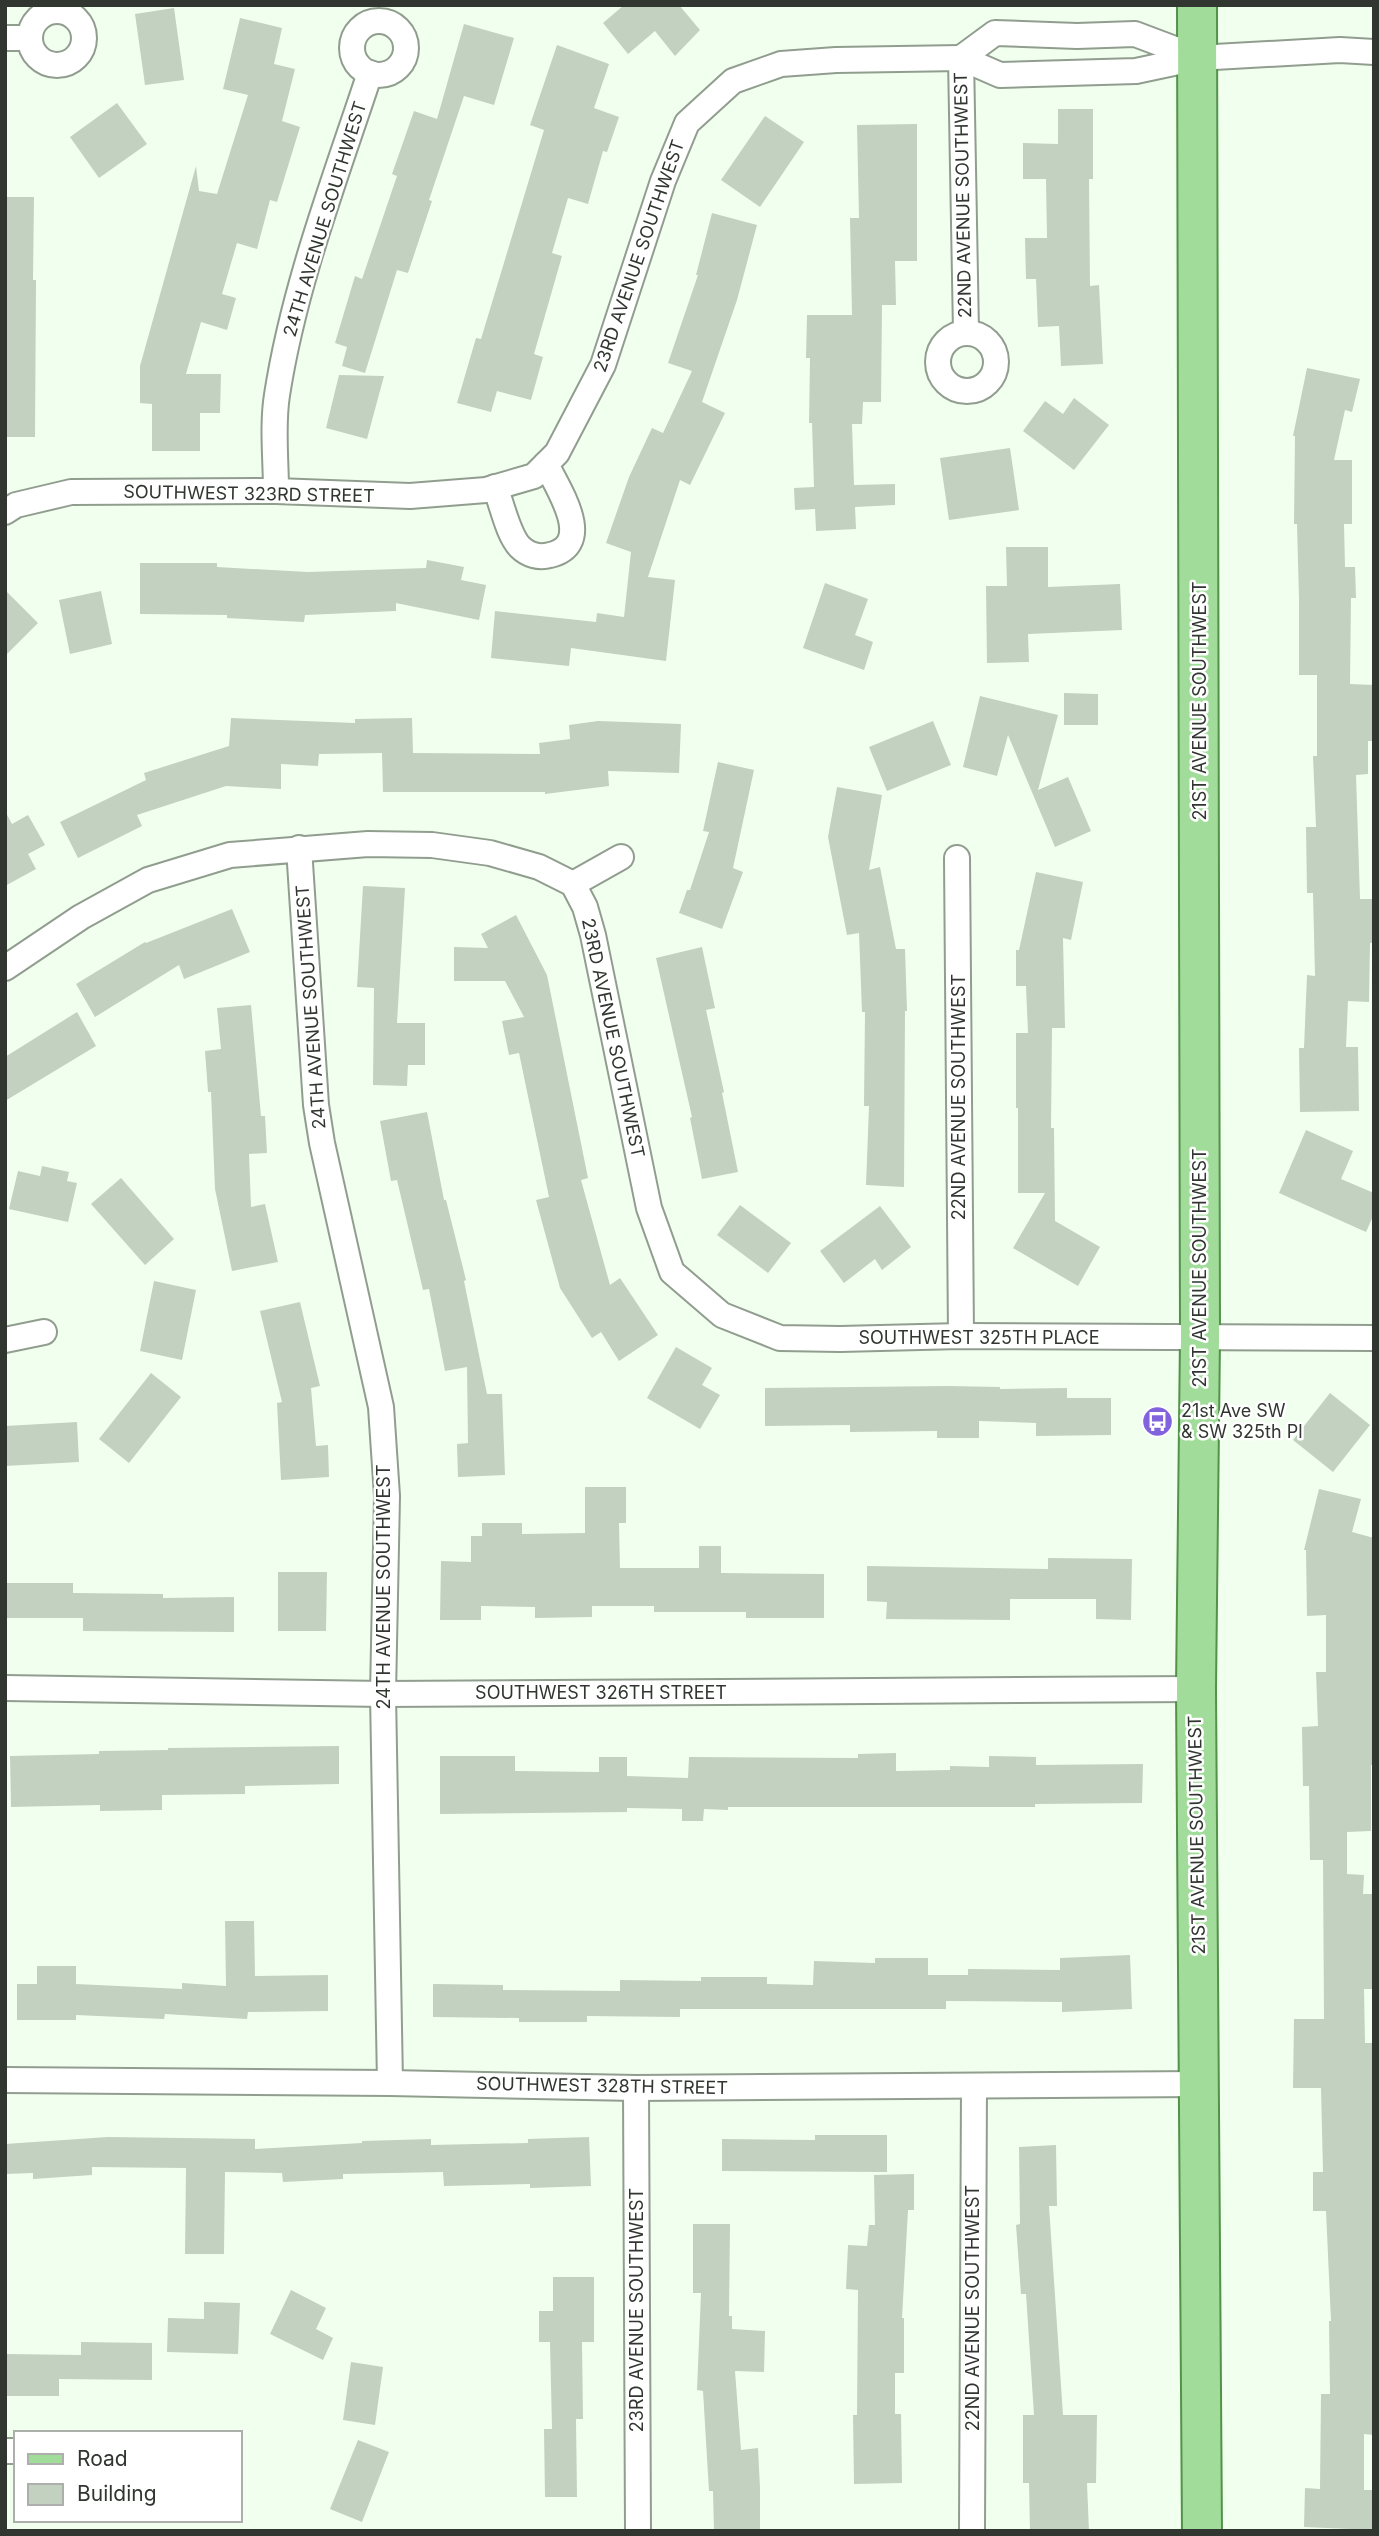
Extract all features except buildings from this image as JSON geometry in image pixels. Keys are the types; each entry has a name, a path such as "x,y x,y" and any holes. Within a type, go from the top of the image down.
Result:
{"main road":[{"name":"21ST AVENUE SOUTHWEST","path":"1197,5 1200,1338 1196,1689 1202,2531"}],"street":[{"path":"961,58 995,33 1077,36 1135,34 1197,58"},
{"path":"961,58 1000,75 1136,71 1197,58 1340,50 1374,52"},
{"name":"23RD AVENUE SOUTHWEST","path":"540,470 557,453 603,365 663,181 687,123 733,82 781,64 836,60 961,58"},
{"name":"22ND AVENUE SOUTHWEST","path":"961,58 966,332"},
{"name":"24TH AVENUE SOUTHWEST","path":"276,491 276,398 291,320 370,73"},
{"path":"495,487 515,541 531,555 552,555 562,550 569,542 573,521 540,470"},
{"name":"SOUTHWEST 323RD STREET","path":"5,512 16,505 71,492 276,491 410,496 486,490 540,470"},
{"path":"5,968 81,917 148,880 230,855 368,844 432,845 490,853 539,867 573,884 621,857"},
{"name":"24TH AVENUE SOUTHWEST","path":"299,848 320,1130 381,1407 387,1496 383,1694 390,2083"},
{"name":"22ND AVENUE SOUTHWEST","path":"957,858 961,1336"},
{"name":"23RD AVENUE SOUTHWEST","path":"573,884 585,907 593,935 649,1208"},
{"name":"SOUTHWEST 325TH PLACE","path":"649,1208 672,1272 722,1315 780,1338 1374,1338"},
{"path":"5,1340 44,1332"},
{"name":"SOUTHWEST 326TH STREET","path":"5,1688 383,1694 1196,1689"},
{"name":"SOUTHWEST 328TH STREET","path":"5,2080 636,2088 1200,2084"},
{"name":"22ND AVENUE SOUTHWEST","path":"972,2531 974,2086"},
{"name":"23RD AVENUE SOUTHWEST","path":"636,2088 638,2531"}],"place":[{"name":"21st Ave SW & SW 325th Pl","path":"1158,1421"}]}
